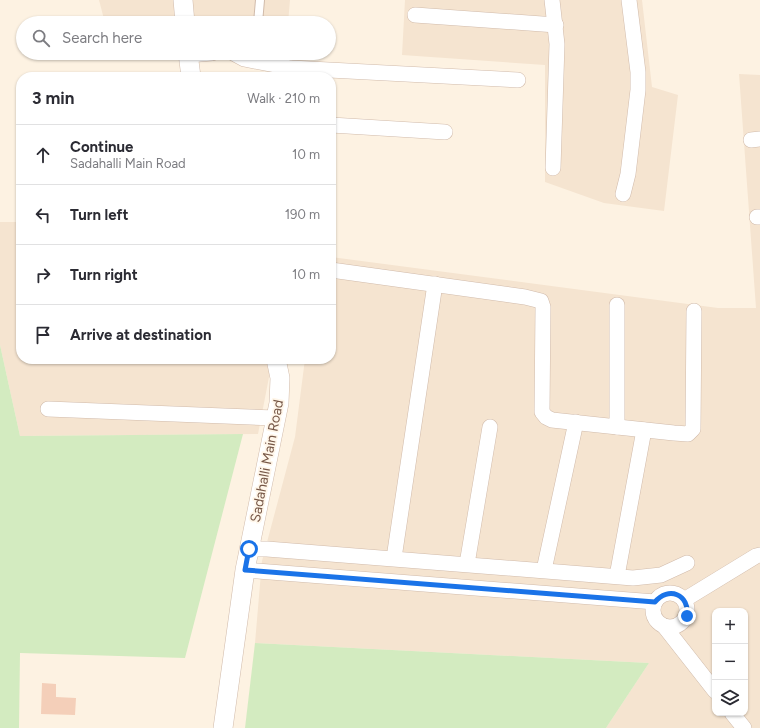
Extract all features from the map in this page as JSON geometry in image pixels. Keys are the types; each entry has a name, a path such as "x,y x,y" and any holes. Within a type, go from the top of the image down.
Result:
{"street":[{"path":"552,0 557,44 553,168"},
{"path":"623,194 628,174 638,90 638,72 629,0"},
{"path":"181,1 184,16"},
{"path":"414,14 556,25"},
{"path":"190,60 191,72"},
{"path":"249,60 291,68 518,80"},
{"path":"336,125 445,132"},
{"path":"336,271 525,297 541,301 543,307 542,412 546,417 552,420 688,434 693,429 694,311"},
{"path":"394,558 435,284"},
{"path":"617,305 617,427"},
{"name":"Sadahalli Main Road","path":"223,728 245,570 279,403 280,378 277,364"},
{"path":"48,409 276,418"},
{"path":"544,570 576,422"},
{"path":"467,564 490,427"},
{"path":"617,576 644,430"},
{"path":"249,549 394,558 633,578 661,575 687,562"},
{"path":"684,600 759,557"},
{"path":"245,570 655,602"},
{"path":"669,593 680,596 684,600 688,610 687,616 680,624 669,628 659,623 653,613 655,602 659,598 669,593"},
{"path":"664,626 712,687"},
{"path":"734,716 744,728"}],"lane":[{"path":"259,16 260,0"}],"shaded area":[{"path":"99,0 290,0 289,16 103,16"},
{"path":"405,0 642,0 652,87 678,95 664,211 604,203 545,182 545,65 402,55"},
{"path":"739,74 760,75 760,728 606,728 649,663 255,643 262,561 295,437 304,364 336,364 336,258 718,308 756,308"},
{"path":"0,222 16,222 16,364 268,364 270,372 258,434 20,436 0,345"}],"green space":[{"path":"0,345 20,436 243,434 185,658 20,653 19,728 0,728"},
{"path":"255,643 649,663 606,728 245,728"}],"building":[{"path":"42,683 56,684 56,697 76,698 75,715 41,714"}],"route":[{"path":"249,549 245,570 655,602 663,595 669,593 680,596 684,600 687,604 687,616"}]}
